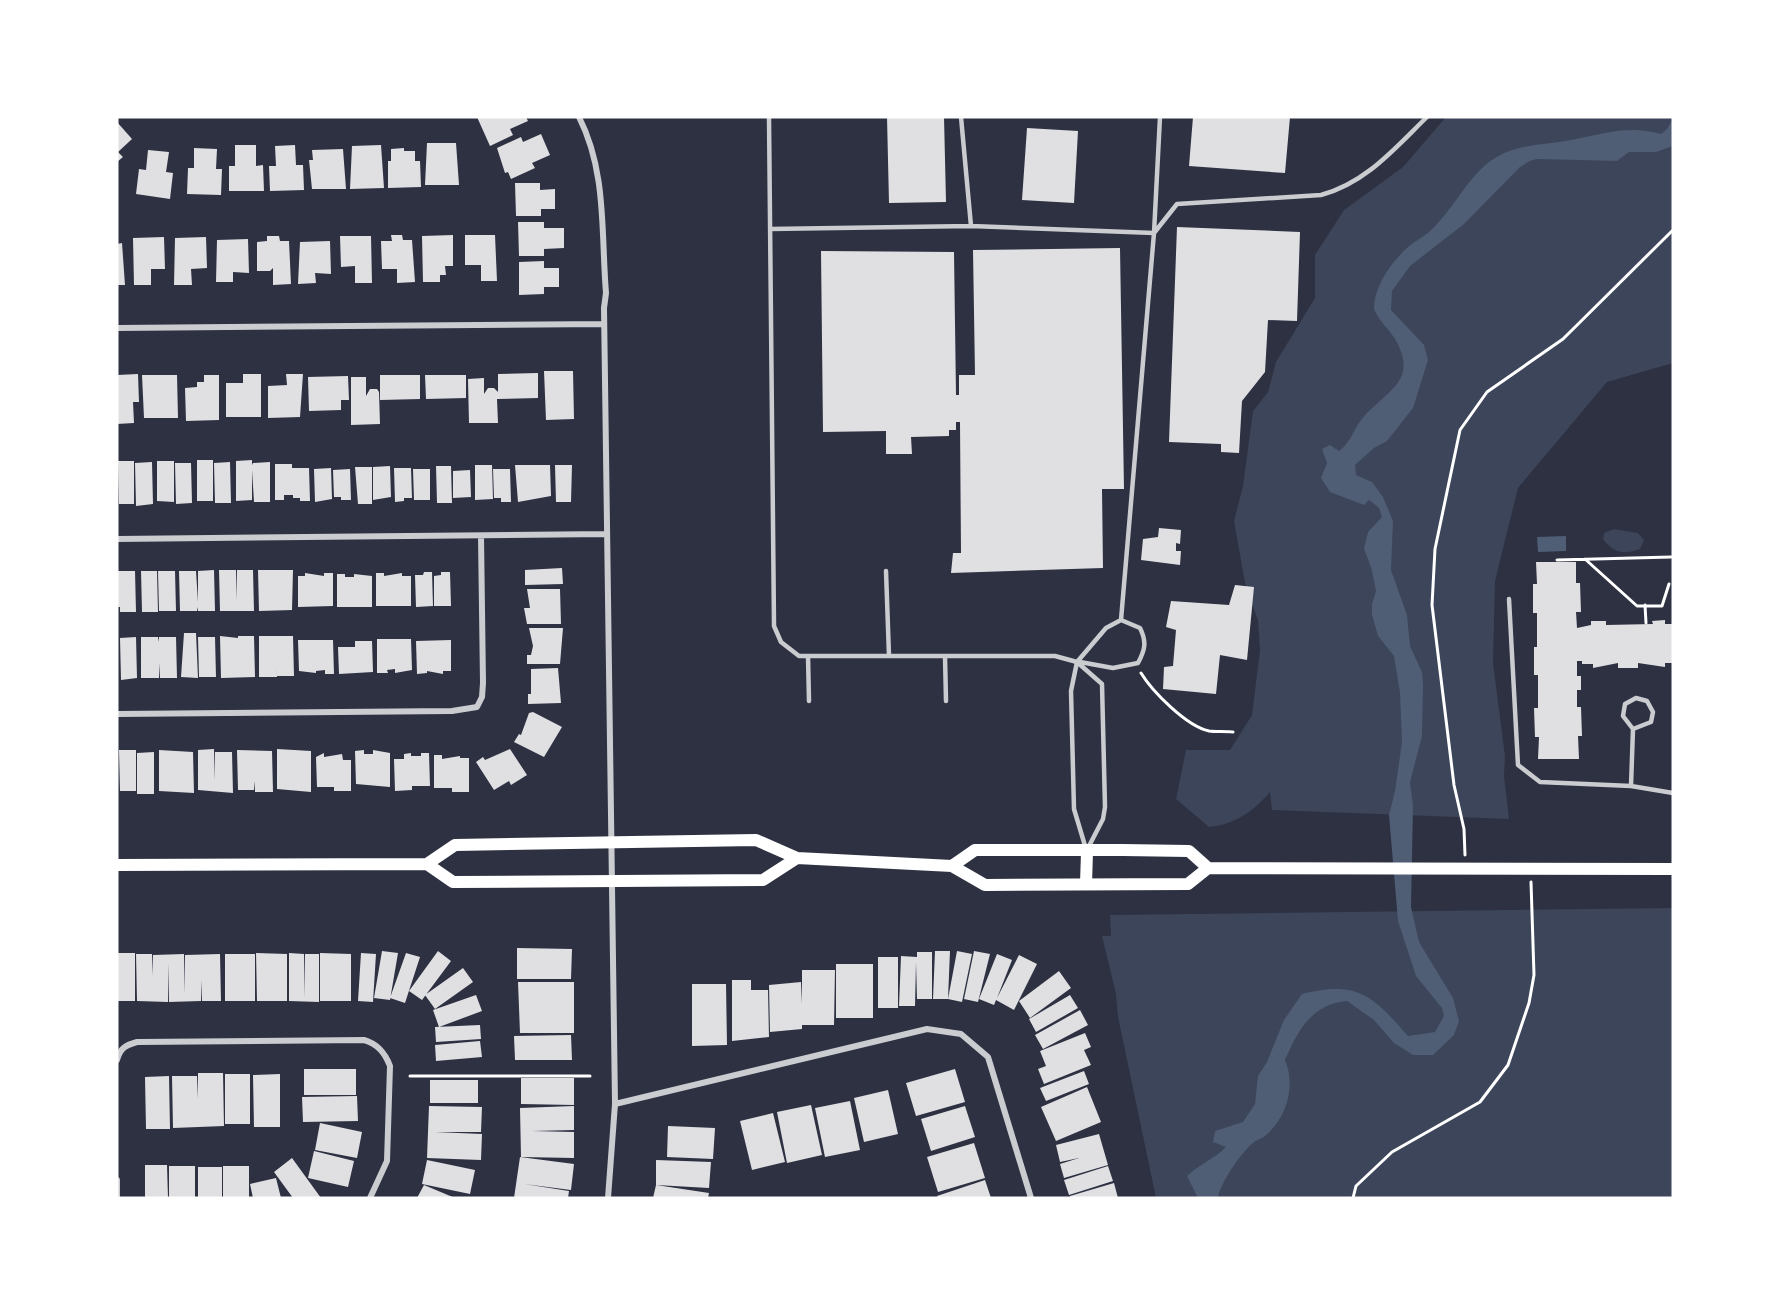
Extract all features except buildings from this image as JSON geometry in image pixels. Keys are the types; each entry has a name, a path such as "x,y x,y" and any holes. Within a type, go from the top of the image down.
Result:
{"main road":[{"path":"117,865 427,864 455,845 756,840 797,858 952,866 985,885 1188,884 1208,867"},
{"path":"952,866 975,850 1189,851 1208,867 1375,870 1673,869"},
{"path":"1086,884 1087,852"},
{"path":"427,864 453,882 763,880 797,858"}],"street":[{"path":"579,117 595,154 601,186 606,293 604,324 615,1104 608,1198"},
{"path":"117,328 604,324"},
{"path":"117,539 607,534"},
{"path":"117,714 452,711 477,706 482,697 483,683 481,536"},
{"path":"615,1104 927,1029 960,1034 988,1057 1031,1198"},
{"path":"117,1059 120,1050 137,1042 364,1040 374,1043 387,1058 390,1066 387,1161 370,1198"},
{"path":"117,1180 117,1198"}],"lane":[{"path":"769,117 774,626 781,642 799,656 1055,656 1113,668 1138,663 1144,651 1145,638 1140,628 1121,620"},
{"path":"961,117 971,226"},
{"path":"1121,620 1154,233 1160,117"},
{"path":"1154,233 1177,204 1321,195 1341,189 1372,170 1427,117"},
{"path":"770,229 971,226 1154,233"},
{"path":"886,571 889,656"},
{"path":"1509,599 1518,765 1540,782 1631,786 1673,793"},
{"path":"1087,852 1074,808 1071,691 1077,662 1106,628 1121,620"},
{"path":"808,656 809,701"},
{"path":"945,656 946,701"},
{"path":"1077,662 1102,684 1105,807 1103,819 1087,852"},
{"path":"1631,786 1633,729 1623,716 1625,704 1636,698 1647,701 1653,712 1651,722 1633,729"}],"path":[{"path":"1465,869 1464,829 1454,785 1432,604 1435,549 1460,430 1487,392 1563,339 1673,230"},
{"path":"1557,560 1671,557"},
{"path":"1585,559 1636,606 1662,606 1669,584"},
{"path":"1645,605 1646,623"},
{"path":"1138,663 1141,673 1154,692 1178,713 1207,731 1233,732"},
{"path":"1353,1198 1356,1186 1392,1152 1480,1102 1508,1065 1529,1003 1534,975 1531,868"},
{"path":"410,1076 590,1076"}],"shaded area":[{"path":"1446,117 1673,117 1673,363 1607,382 1518,488 1495,581 1493,663 1505,756 1504,776 1509,819 1272,810 1270,792 1243,816 1218,826 1209,827 1176,799 1186,750 1230,750 1252,715 1260,650 1258,621 1245,583 1234,521 1243,486 1253,411 1268,392 1276,362 1315,298 1315,255 1344,210 1403,167"},
{"path":"1673,119 1673,146 1656,152 1629,152 1617,161 1537,159 1520,167 1464,224 1410,266 1392,291 1391,310 1424,345 1428,360 1413,408 1387,441 1374,448 1355,465 1356,475 1372,482 1383,497 1393,521 1391,570 1407,615 1410,646 1422,672 1422,736 1410,782 1413,806 1411,907 1419,942 1453,998 1459,1021 1454,1035 1433,1055 1413,1055 1394,1043 1374,1020 1347,1001 1324,1007 1315,1013 1301,1029 1285,1060 1290,1080 1289,1091 1279,1120 1273,1129 1254,1142 1243,1154 1227,1177 1218,1198 1198,1198 1187,1176 1226,1147 1213,1142 1215,1131 1243,1122 1255,1104 1258,1076 1267,1062 1284,1020 1302,994 1337,989 1363,995 1385,1011 1408,1036 1435,1032 1444,1016 1442,1008 1416,976 1398,921 1389,815 1402,742 1400,693 1394,656 1378,636 1372,615 1372,604 1376,591 1364,549 1368,532 1382,517 1379,508 1369,500 1364,505 1330,492 1321,478 1327,463 1322,449 1330,445 1339,451 1350,439 1366,414 1392,390 1402,374 1404,364 1395,339 1374,309 1380,284 1402,253 1438,223 1481,169 1499,156 1520,148 1608,132 1639,130 1661,134"},
{"path":"1614,529 1638,533 1644,540 1640,549 1620,552 1611,547 1603,539 1604,533"},
{"path":"1566,536 1566,551 1538,552 1537,537"},
{"path":"1673,908 1673,1198 1156,1198 1118,1017 1116,994 1102,936 1111,936 1110,915"}]}
